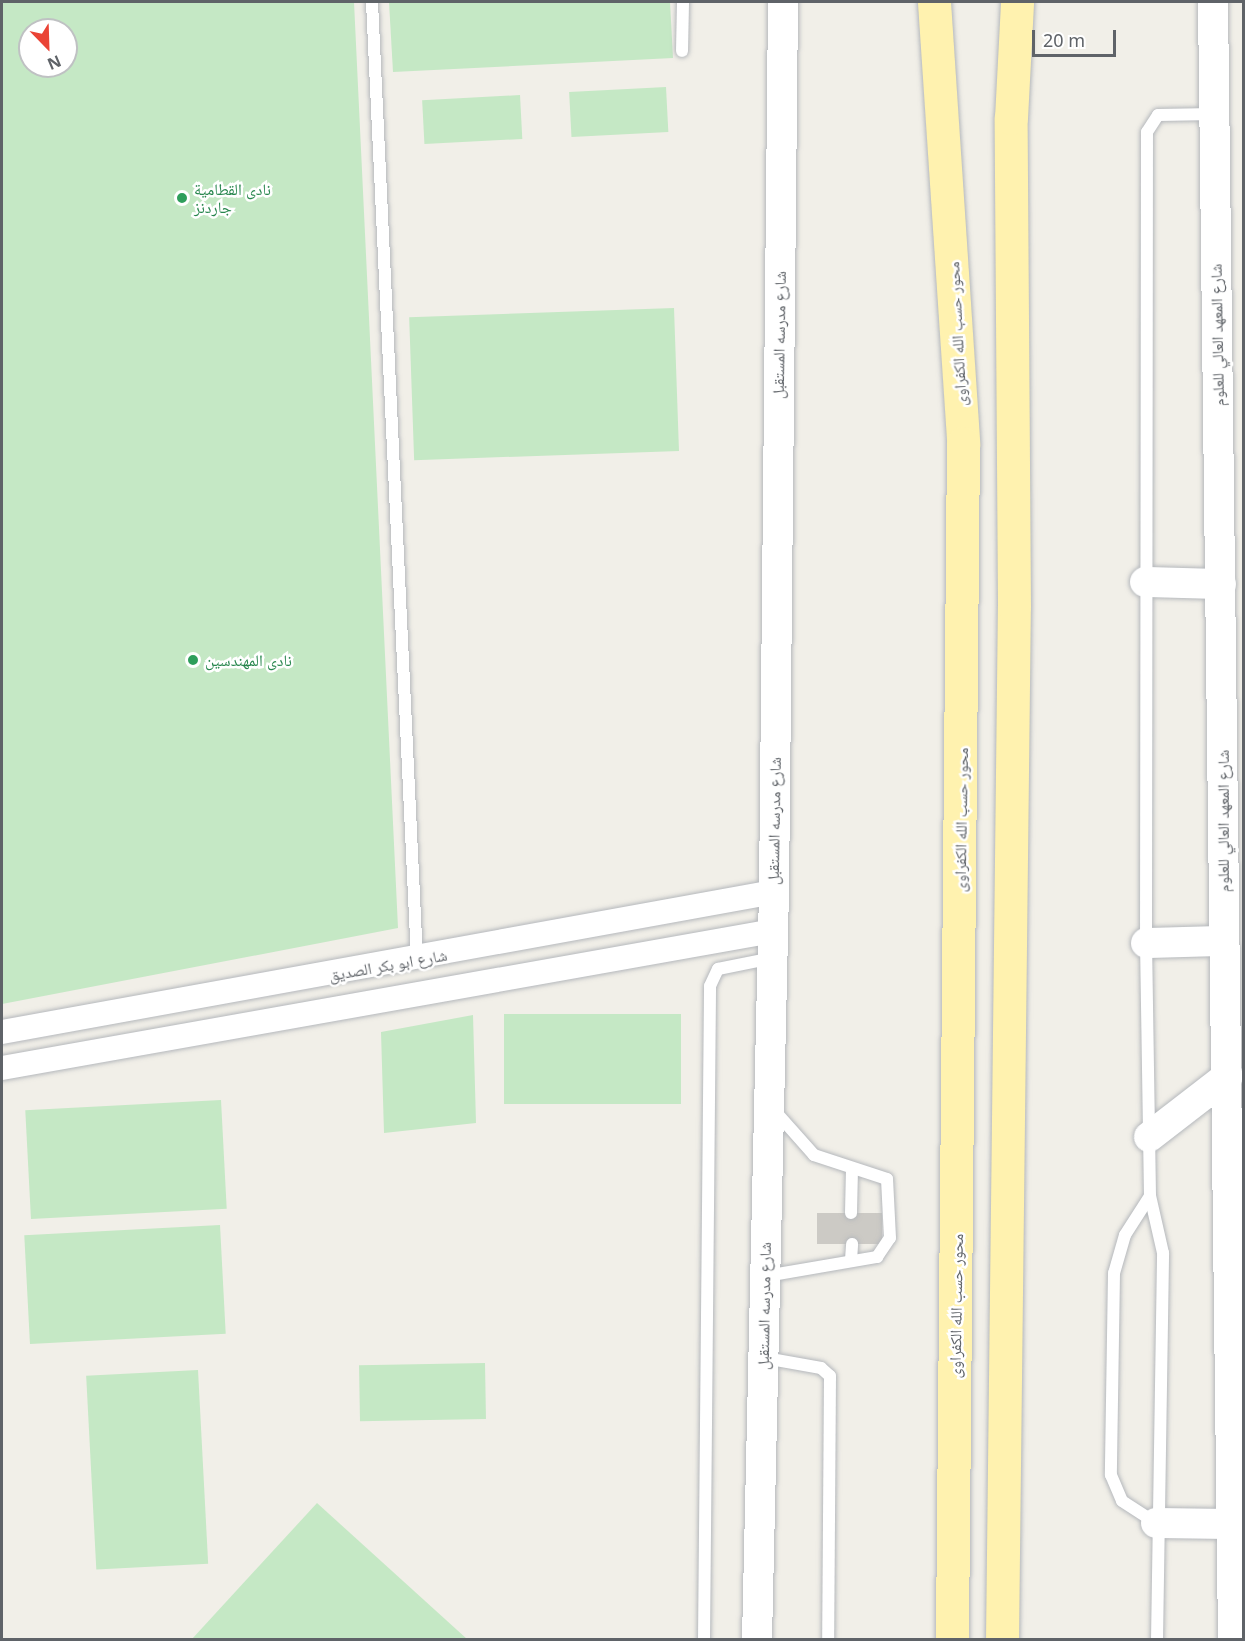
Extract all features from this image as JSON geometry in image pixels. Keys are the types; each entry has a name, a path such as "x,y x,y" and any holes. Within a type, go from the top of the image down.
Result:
{"main road":[{"name":"محور حسب الله الكفراوى","path":"934,2 963,443 952,1640"},
{"path":"1002,1640 1014,606 1011,118 1017,2"}],"street":[{"name":"شارع مدرسه المستقبل","path":"757,1640 774,892 783,2"},
{"name":"شارع المعهد العالي للعلوم","path":"1213,2 1221,584 1222,940 1236,1301 1231,1524 1233,1640"},
{"path":"1145,582 1221,584"},
{"name":"شارع ابو بكر الصديق","path":"2,1032 417,960 774,892"},
{"path":"711,941 712,904"},
{"path":"1146,943 1222,940"},
{"name":"شارع ابو بكر الصديق","path":"2,1068 711,941 772,945"},
{"path":"1149,1137 1228,1076"},
{"path":"1156,1523 1231,1524"}],"lane":[{"path":"372,2 417,960"},
{"path":"682,51 683,2"},
{"path":"1156,1640 1156,1523 1163,1254 1150,1196 1146,943 1147,132 1158,115 1214,114"},
{"path":"704,1640 710,986 718,969 772,945"},
{"path":"765,1276 877,1257 889,1246 892,1193 887,1179 852,1168 804,1148 769,1103"},
{"path":"852,1168 852,1213"},
{"path":"1150,1196 1125,1235 1114,1274 1111,1475 1122,1501 1156,1523"},
{"path":"851,1260 852,1244"},
{"path":"763,1358 821,1368 830,1376 828,1640"}],"green space":[{"name":"نادى المهندسين","path":"2,2 354,2 398,928 2,1004"},
{"path":"389,2 670,2 673,58 393,72"},
{"path":"666,87 668,132 571,137 569,92"},
{"path":"520,95 522,139 424,144 422,100"},
{"path":"674,308 679,451 414,460 409,317"},
{"path":"504,1014 681,1014 681,1104 504,1104"},
{"path":"473,1015 476,1123 384,1133 381,1032"},
{"path":"221,1100 227,1209 31,1219 25,1110"},
{"path":"220,1225 226,1334 30,1344 24,1235"},
{"path":"485,1363 486,1419 360,1421 359,1365"},
{"path":"198,1370 208,1564 96,1570 86,1376"},
{"path":"317,1503 467,1639 192,1639"}],"building":[{"path":"817,1213 882,1213 882,1244 817,1244"}],"place":[{"name":"نادى القطامية جاردنز","path":"182,198"},
{"name":"نادى المهندسين","path":"193,660"}]}
